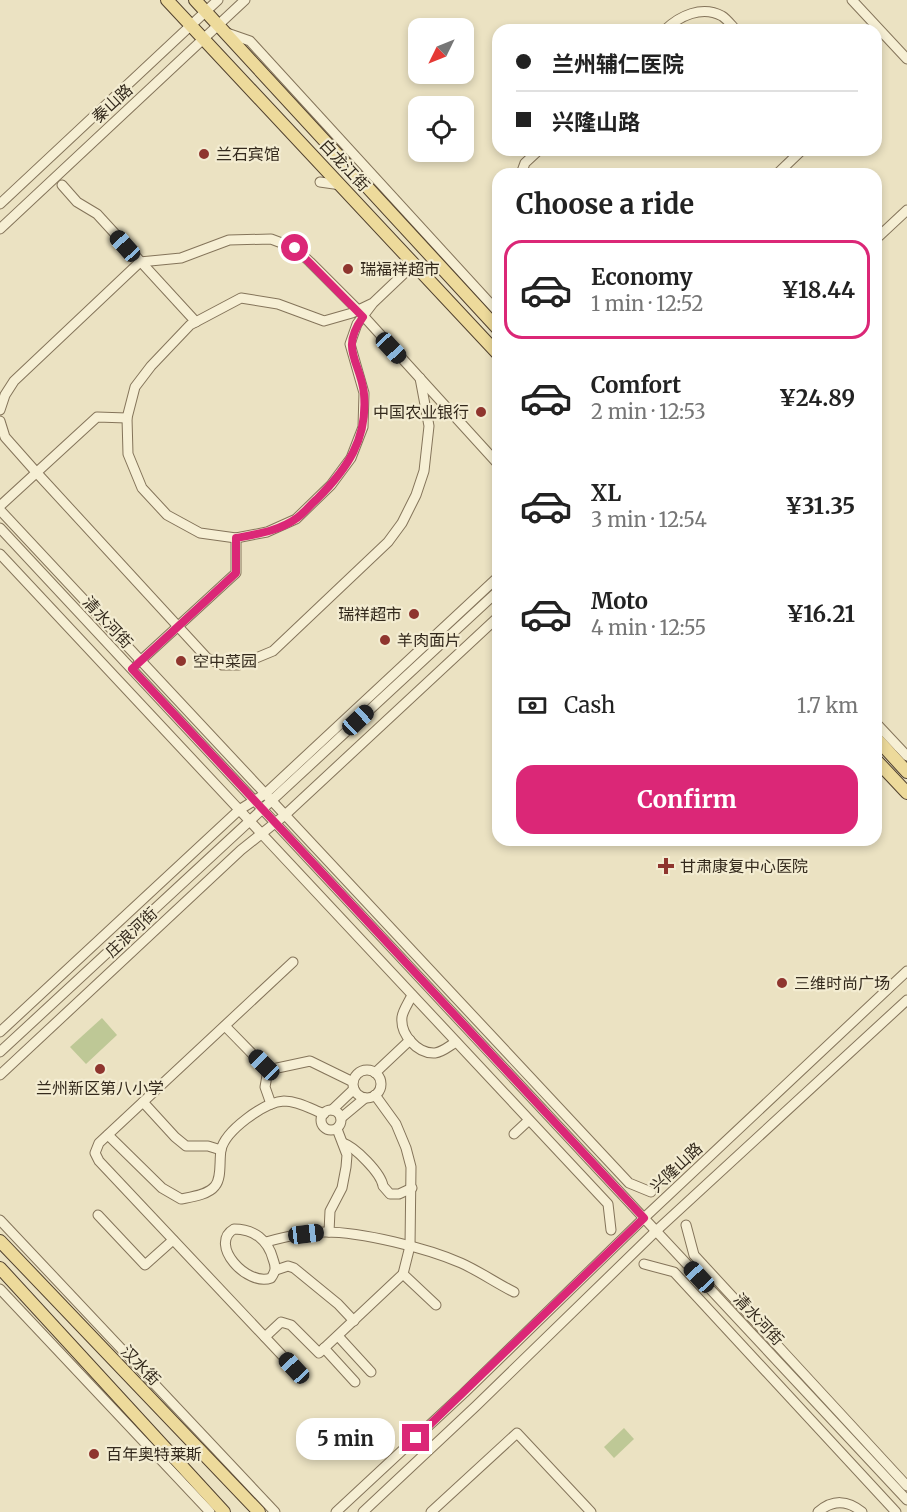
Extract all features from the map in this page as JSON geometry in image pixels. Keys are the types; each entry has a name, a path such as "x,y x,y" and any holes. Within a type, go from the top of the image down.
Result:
{"main road":[{"name":"白龙江街","path":"167,0 492,348"},
{"name":"白龙江街","path":"196,0 492,322"},
{"path":"882,745 907,772"},
{"path":"882,766 907,793"},
{"name":"汉水街","path":"0,1241 259,1512"},
{"path":"0,1268 224,1512"}],"street":[{"name":"秦山路","path":"0,204 218,0"},
{"name":"秦山路","path":"0,229 203,39 223,29 245,0"},
{"path":"852,0 874,24"},
{"path":"671,24 688,14 707,12 723,16 730,24"},
{"name":"白龙江街","path":"223,29 250,41 492,304"},
{"path":"882,32 907,59"},
{"path":"147,66 159,80"},
{"path":"523,168 533,156"},
{"path":"783,168 796,156"},
{"path":"320,182 341,185"},
{"path":"62,185 77,202 97,214 196,322"},
{"path":"882,233 907,210"},
{"path":"0,410 5,395 14,381 140,262 181,258 229,240 271,239 295,248 361,314 492,457"},
{"path":"361,314 324,321 278,304 241,298 190,325 135,387 127,418 128,454 142,488 167,515 200,532 236,538 267,532 296,519 331,485 351,458 363,427 364,393 350,344 361,314 414,264"},
{"path":"0,421 5,437 207,658 228,666 239,665 273,651 388,542 406,513 424,471 429,426 420,378"},
{"path":"127,418 97,417 0,508 629,1183 651,1192"},
{"name":"清水河街","path":"0,528 907,1500"},
{"path":"132,669 236,573 236,538"},
{"path":"0,554 608,1204 611,1230"},
{"path":"0,1052 262,809 268,797 492,583"},
{"path":"48,606 70,585"},
{"path":"0,1032 238,810 254,800 268,797 492,596"},
{"name":"庄浪河街","path":"0,1074 492,624"},
{"path":"882,729 904,753"},
{"path":"882,743 904,753"},
{"path":"182,863 207,860"},
{"path":"190,876 218,872"},
{"path":"113,946 126,915"},
{"path":"293,963 108,1135 97,1146 95,1153 97,1159 294,1368"},
{"name":"兴隆山路","path":"336,1512 907,971"},
{"path":"412,995 402,1015 402,1027 410,1040 422,1050 434,1053 443,1051 456,1042"},
{"name":"兴隆山路","path":"363,1512 656,1231 907,1000"},
{"path":"225,1026 268,1070"},
{"path":"375,1073 410,1040"},
{"path":"268,1070 310,1061 353,1085 358,1095 365,1098"},
{"path":"268,1070 265,1087 271,1104"},
{"path":"108,1135 162,1188 181,1199 213,1190 217,1184 221,1150 225,1139 243,1122 271,1104 291,1102 328,1112 338,1113 341,1124 337,1129 330,1131 321,1123 328,1112 353,1085 356,1075 369,1070 375,1073 381,1082 379,1090 375,1095 365,1098 341,1118"},
{"path":"265,1337 281,1322 291,1325 319,1353 403,1274 410,1246 411,1167 396,1124 375,1095"},
{"path":"143,1102 186,1146 208,1146 221,1150"},
{"path":"514,1134 529,1120"},
{"path":"329,1232 330,1211 342,1188 347,1155 337,1129"},
{"path":"343,1143 351,1146 376,1172 390,1194 399,1194 412,1188"},
{"path":"98,1215 145,1266 173,1240"},
{"path":"0,1220 275,1512"},
{"path":"686,1225 694,1255 907,1486"},
{"path":"236,1229 248,1231 266,1242 276,1270 273,1276 266,1280 243,1272 230,1258 226,1240 229,1232 236,1229"},
{"path":"266,1242 286,1236 329,1232 410,1246 461,1263 514,1292"},
{"path":"644,1264 674,1272 896,1512"},
{"path":"276,1270 288,1266 294,1268 338,1304 354,1321"},
{"path":"403,1274 436,1305"},
{"path":"0,1289 210,1512"},
{"path":"86,1331 106,1332"},
{"path":"338,1336 371,1372"},
{"path":"324,1348 356,1382"},
{"path":"87,1381 110,1388"},
{"path":"431,1512 517,1432 591,1512"},
{"path":"818,1512 829,1504 837,1502 854,1506 862,1512"}],"green space":[{"path":"102,1018 117,1035 86,1064 70,1047"},
{"path":"624,1428 634,1439 614,1458 604,1447"}],"place":[{"name":"兰石宾馆","path":"204,154"},
{"name":"瑞福祥超市","path":"348,269"},
{"name":"中国农业银行","path":"481,412"},
{"name":"瑞祥超市","path":"414,614"},
{"name":"羊肉面片","path":"385,640"},
{"name":"空中菜园","path":"181,661"},
{"name":"甘肃康复中心医院","path":"666,866"},
{"name":"三维时尚广场","path":"782,983"},
{"name":"兰州新区第八小学","path":"100,1069"},
{"name":"百年奥特莱斯","path":"94,1454"}],"route":[{"path":"295,248 363,317 357,324 350,344 364,393 363,427 351,458 331,485 296,519 267,532 236,538 236,573 132,669 644,1218 416,1438"}]}
